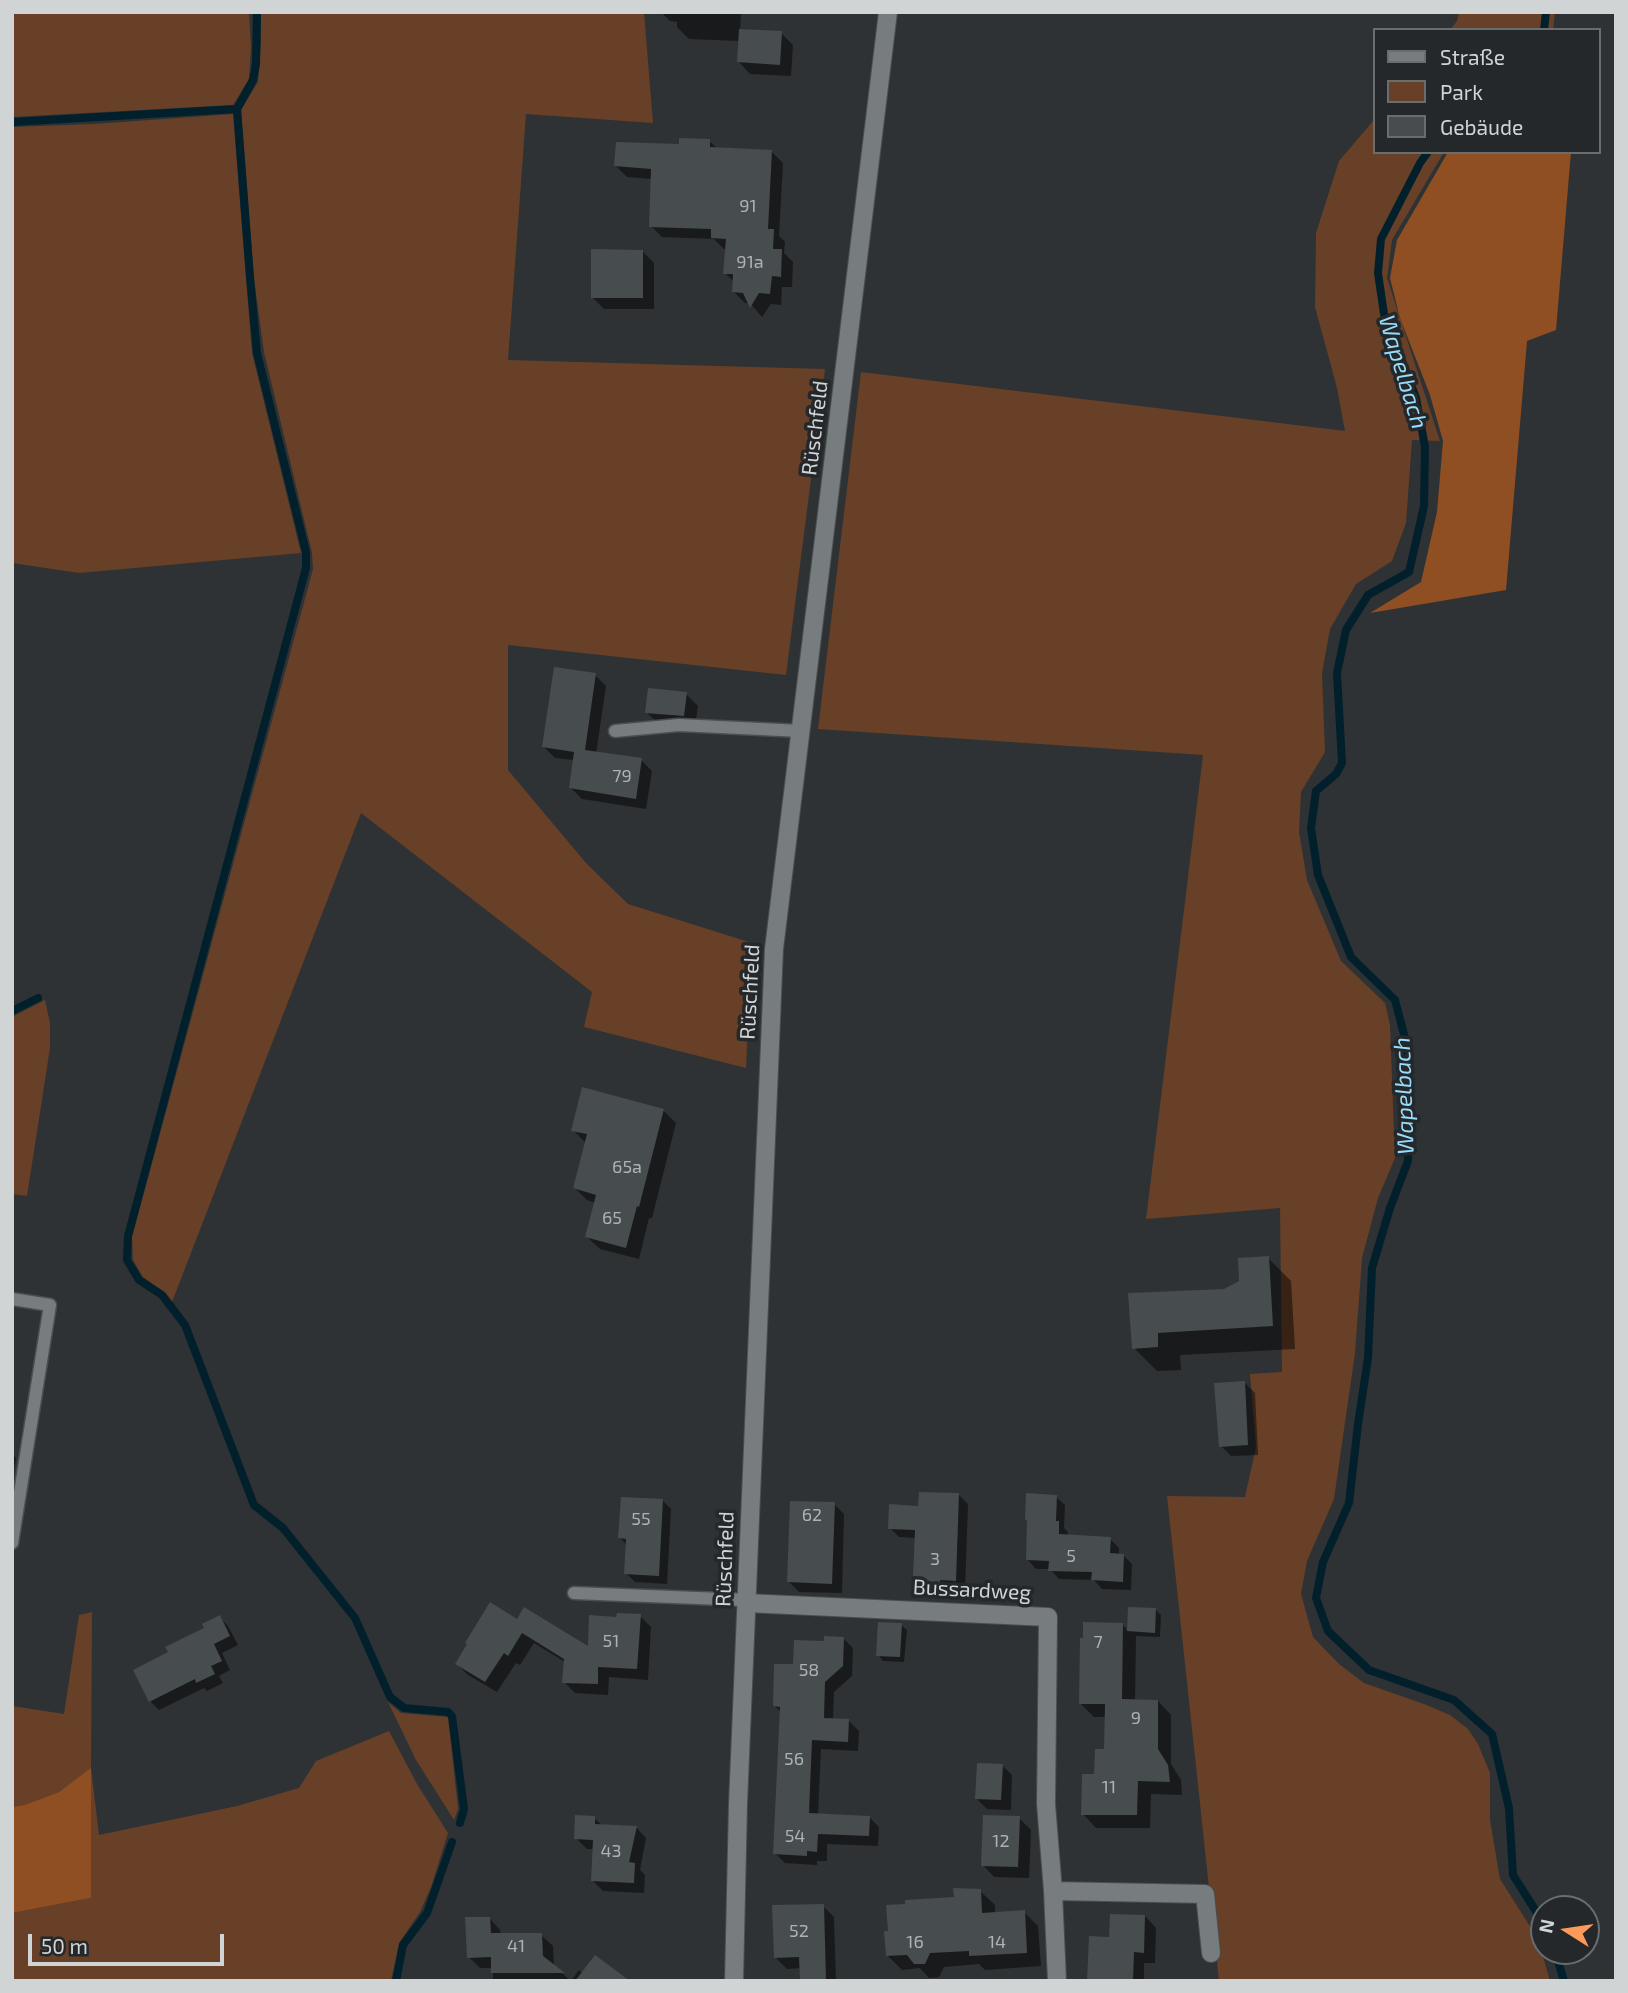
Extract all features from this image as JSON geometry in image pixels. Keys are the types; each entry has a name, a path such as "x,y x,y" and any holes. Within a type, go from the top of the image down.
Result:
{"street":[{"name":"Rüschfeld","path":"734,1981 735,1879 774,949 887,12"},
{"name":"Bussardweg","path":"746,1601 1048,1617 1046,1804 1057,1981"},
{"path":"1053,1891 1205,1894 1211,1953"}],"lane":[{"path":"615,731 679,725 802,732"},
{"path":"12,1299 50,1306 12,1543"},
{"path":"574,1593 746,1601"}],"green space":[{"path":"12,12 249,12 249,79 233,105 12,117"},
{"path":"261,12 644,12 653,123 526,114 508,360 825,369 786,675 508,645 508,770 586,863 628,904 752,943 746,1068 584,1027 592,992 361,813 172,1302 163,1291 143,1277 133,1260 132,1237 313,569 312,553 264,352 254,279 241,110 258,82"},
{"path":"1459,12 1555,12 1553,28 1452,28"},
{"path":"233,114 252,353 301,553 79,573 12,563 12,127"},
{"path":"1372,122 1372,154 1443,154 1392,240 1387,278 1440,441 1412,440 1406,523 1392,561 1356,584 1330,629 1322,673 1325,752 1301,792 1299,832 1307,880 1341,961 1385,1003 1390,1025 1395,1158 1378,1198 1362,1258 1355,1353 1334,1499 1307,1561 1301,1594 1313,1637 1339,1664 1364,1683 1450,1715 1468,1729 1478,1744 1490,1773 1490,1820 1500,1879 1530,1926 1530,1965 1545,1965 1550,1981 1219,1981 1167,1496 1245,1497 1256,1447 1250,1374 1282,1372 1280,1208 1146,1219 1203,755 818,729 861,372 1345,431 1337,388 1315,307 1316,233 1339,161"},
{"path":"45,1000 50,1023 50,1048 27,1196 12,1194 12,1017"},
{"path":"92,1612 91,1768 99,1835 237,1806 299,1788 316,1761 389,1731 417,1784 448,1833 420,1912 399,1943 391,1981 12,1981 12,1913 91,1898 91,1769 59,1792 12,1807 12,1706 64,1714 79,1615"},
{"path":"388,1702 401,1713 448,1717 458,1809 454,1820 416,1760"}],"shaded area":[{"path":"1447,154 1571,154 1556,330 1527,341 1506,590 1370,613 1421,582 1437,512 1443,441 1430,395 1400,318 1390,278 1397,240"},
{"path":"91,1768 91,1898 12,1913 12,1807 59,1792"}],"building":[{"path":"739,29 782,31 780,65 737,62"},
{"path":"679,138 710,139 710,147 772,150 768,229 774,229 773,249 782,249 781,277 772,276 770,294 759,293 750,308 743,293 732,292 733,274 723,274 726,239 711,238 711,229 649,227 651,169 614,166 616,142 679,144"},
{"path":"591,249 643,250 643,298 591,298"},
{"path":"554,667 596,673 585,750 642,758 636,799 569,788 574,752 542,747"},
{"path":"648,688 687,692 684,716 645,713"},
{"path":"582,1087 664,1109 626,1248 585,1237 596,1195 573,1188 587,1134 571,1131"},
{"path":"1269,1256 1273,1326 1158,1333 1158,1347 1132,1349 1128,1293 1224,1289 1239,1281 1238,1258"},
{"path":"1245,1381 1248,1445 1219,1447 1214,1383"},
{"path":"919,1492 959,1493 956,1581 940,1580 940,1585 915,1584 915,1530 888,1529 889,1504 918,1506"},
{"path":"1026,1493 1057,1495 1056,1521 1059,1521 1059,1534 1111,1537 1110,1553 1124,1554 1123,1582 1091,1580 1092,1572 1048,1571 1049,1561 1026,1560"},
{"path":"621,1497 663,1499 659,1576 624,1574 626,1539 618,1538"},
{"path":"790,1501 835,1502 832,1584 787,1582"},
{"path":"490,1602 517,1619 524,1607 588,1646 589,1615 616,1617 617,1613 641,1614 637,1669 598,1667 598,1684 562,1683 564,1659 522,1633 508,1656 504,1653 485,1682 455,1664"},
{"path":"1128,1607 1156,1608 1155,1633 1127,1631"},
{"path":"220,1615 230,1636 214,1644 222,1661 211,1666 215,1674 196,1683 195,1679 149,1702 133,1670 168,1652 165,1647 204,1628 202,1624"},
{"path":"878,1622 902,1623 900,1657 876,1656"},
{"path":"1083,1622 1123,1623 1122,1699 1158,1700 1158,1749 1168,1765 1170,1782 1138,1781 1137,1815 1081,1815 1082,1774 1094,1774 1095,1749 1104,1749 1105,1704 1079,1704 1080,1638 1083,1638"},
{"path":"824,1636 844,1637 843,1666 825,1682 824,1718 849,1719 848,1742 812,1740 809,1813 870,1816 869,1836 818,1834 817,1852 807,1851 807,1856 773,1854 780,1707 773,1706 774,1664 793,1664 794,1640 824,1641"},
{"path":"977,1763 1003,1764 1001,1800 975,1799"},
{"path":"575,1815 595,1816 595,1824 637,1826 629,1862 635,1863 634,1883 591,1881 593,1840 574,1839"},
{"path":"983,1815 1020,1816 1018,1867 981,1866"},
{"path":"953,1888 981,1889 982,1913 1025,1910 1027,1953 969,1956 969,1951 930,1953 925,1964 914,1964 907,1955 886,1956 886,1905 905,1904 905,1900 954,1897"},
{"path":"824,1904 826,1981 800,1981 799,1957 774,1958 772,1905"},
{"path":"1110,1914 1145,1915 1144,1953 1134,1952 1133,1981 1087,1981 1089,1936 1109,1937"},
{"path":"465,1917 490,1917 491,1933 542,1933 543,1956 565,1973 491,1973 491,1957 467,1958"},
{"path":"595,1955 630,1981 575,1981"}],"waterway":[{"path":"257,12 253,80 237,109 250,277 257,353 306,552 306,568 128,1236 127,1260 139,1280 162,1295 185,1325 254,1505 283,1528 355,1618 390,1697 404,1708 448,1712 452,1716 464,1809 460,1823"},
{"name":"Wapelbach","path":"1544,28 1546,12"},
{"path":"12,122 237,109"},
{"name":"Wapelbach","path":"1427,154 1381,239 1378,273 1384,314 1416,398 1425,447 1424,506 1409,572 1368,595 1346,630 1337,673 1342,763 1336,774 1316,791 1311,828 1318,875 1351,957 1395,1000 1406,1042 1408,1161 1372,1268 1368,1358 1349,1503 1323,1562 1316,1598 1328,1631 1369,1670 1454,1700 1492,1734 1509,1808 1513,1875 1530,1902"},
{"path":"12,1011 38,998"},
{"path":"396,1981 403,1945 427,1913 452,1842"},
{"name":"Wapelbach","path":"1559,1965 1564,1981"}]}
